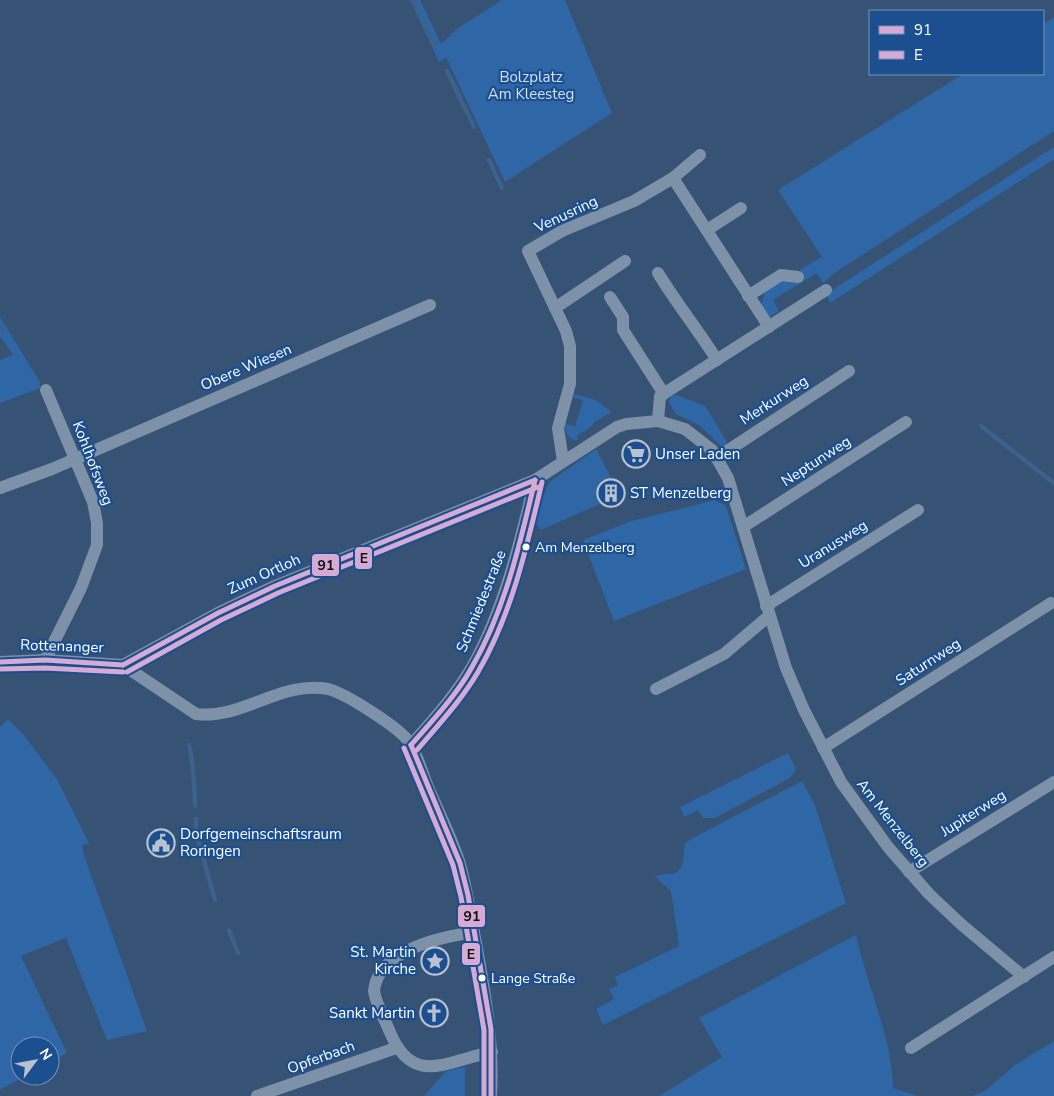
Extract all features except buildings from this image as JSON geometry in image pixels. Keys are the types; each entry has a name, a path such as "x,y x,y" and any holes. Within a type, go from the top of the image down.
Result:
{"street":[{"name":"Venusring","path":"563,461 558,428 570,384 572,363 566,331 528,251 562,231 634,201 673,178 700,155"},
{"path":"673,178 769,327"},
{"path":"707,230 740,208"},
{"path":"555,308 625,261"},
{"path":"658,273 717,360"},
{"path":"748,296 781,275 798,277"},
{"path":"658,421 660,396 826,290"},
{"path":"610,297 623,317 623,330 664,394"},
{"name":"Obere Wiesen","path":"0,488 75,458 430,305"},
{"name":"Merkurweg","path":"718,457 848,371"},
{"name":"Kohlhofsweg","path":"45,660 81,588 96,545 96,512 46,390"},
{"name":"Am Menzelberg","path":"535,480 616,427 634,422 658,421 685,429 718,457 728,478 786,668 804,710 841,782 865,818 910,872 962,926 1024,976"},
{"name":"Neptunweg","path":"743,527 906,422"},
{"name":"Zum Ortloh","path":"123,665 218,613 275,586 535,480"},
{"name":"Schmiedestraße","path":"411,745 456,691 479,654 520,545 535,480"},
{"name":"Uranusweg","path":"656,689 724,654 768,611 918,510"},
{"name":"Saturnweg","path":"823,748 1051,603"},
{"name":"Rottenanger","path":"0,662 45,660 123,665"},
{"path":"123,665 196,714 231,712 294,690 312,688 332,690 357,702 407,739 460,863 468,895 491,1029 490,1096"},
{"name":"Jupiterweg","path":"910,872 1054,782"},
{"path":"474,932 422,944 402,955 380,973 374,984 375,997 396,1048 411,1061 426,1067 492,1052"},
{"path":"911,1048 1054,957"},
{"name":"Opferbach","path":"257,1096 396,1048"}],"green space":[{"name":"Bolzplatz Am Kleesteg","path":"410,0 420,0 441,44 458,28 502,0 565,0 612,113 505,182 446,57 439,62"},
{"path":"1054,17 1054,131 833,274 823,283 817,273 773,300 779,311 770,317 761,305 765,292 780,281 798,281 801,269 822,257 778,190 961,75 1044,75 1044,23"},
{"path":"1054,147 1054,159 830,303 826,294"},
{"path":"0,317 40,382 40,388 0,403 0,360 13,355 0,336"},
{"path":"575,394 596,400 612,412 593,423 592,426 577,436 578,440 574,440 567,434 565,427 565,424 575,426 583,401 573,397"},
{"path":"674,394 705,406 727,442 724,449 699,425 676,414 669,402 670,397"},
{"name":"Am Menzelberg","path":"596,449 620,495 541,530 534,521 549,482"},
{"path":"715,500 726,506 746,569 614,621 583,540 631,521"},
{"path":"8,719 24,735 58,781 89,843 82,846 85,858 147,1031 107,1040 66,938 21,956 59,1036 10,1036 10,1084 0,1090 0,727"},
{"path":"788,753 796,769 790,778 715,818 703,818 698,810 684,817 680,807"},
{"path":"802,781 815,805 846,903 603,1025 596,1009 614,999 609,989 618,985 615,977 679,946 671,891 655,877 676,873 679,870 683,862 685,843 691,839"},
{"path":"856,935 884,1031 892,1069 893,1088 917,1096 659,1096 722,1057 699,1018"},
{"path":"60,1038 67,1053 60,1057"},
{"path":"1054,1041 1054,1096 972,1096 986,1090 1015,1065"},
{"path":"465,1067 465,1096 424,1096 446,1071"}],"waterway":[{"path":"413,0 435,46"},
{"path":"447,71 474,127"},
{"path":"489,160 502,188"},
{"path":"981,426 1054,483"},
{"path":"189,745 193,767 195,806"},
{"path":"196,819 196,832 215,900"},
{"path":"229,930 238,953"}],"transit line":[{"name":"91","path":"123,665 218,613 275,586 535,480"},
{"name":"91","path":"411,745 459,688 484,645 494,623 510,576 535,480"},
{"name":"E","path":"417,750 464,693 490,650 517,579 542,482"},
{"name":"E","path":"127,672 221,620 278,593 538,487"},
{"name":"91","path":"0,662 45,660 123,665"},
{"name":"E","path":"0,669 45,668 123,672"},
{"name":"91","path":"411,745 460,863 468,895 491,1029 491,1096"},
{"name":"E","path":"404,748 453,865 461,897 484,1030 484,1096"}],"place":[{"name":"Unser Laden","path":"636,454"},
{"name":"ST Menzelberg","path":"611,493"},
{"name":"Am Menzelberg","path":"526,547"},
{"name":"Dorfgemeinschaftsraum Roringen","path":"161,843"},
{"name":"St. Martin Kirche","path":"435,961"},
{"name":"Lange Straße","path":"482,978"},
{"name":"Sankt Martin","path":"434,1013"}]}
